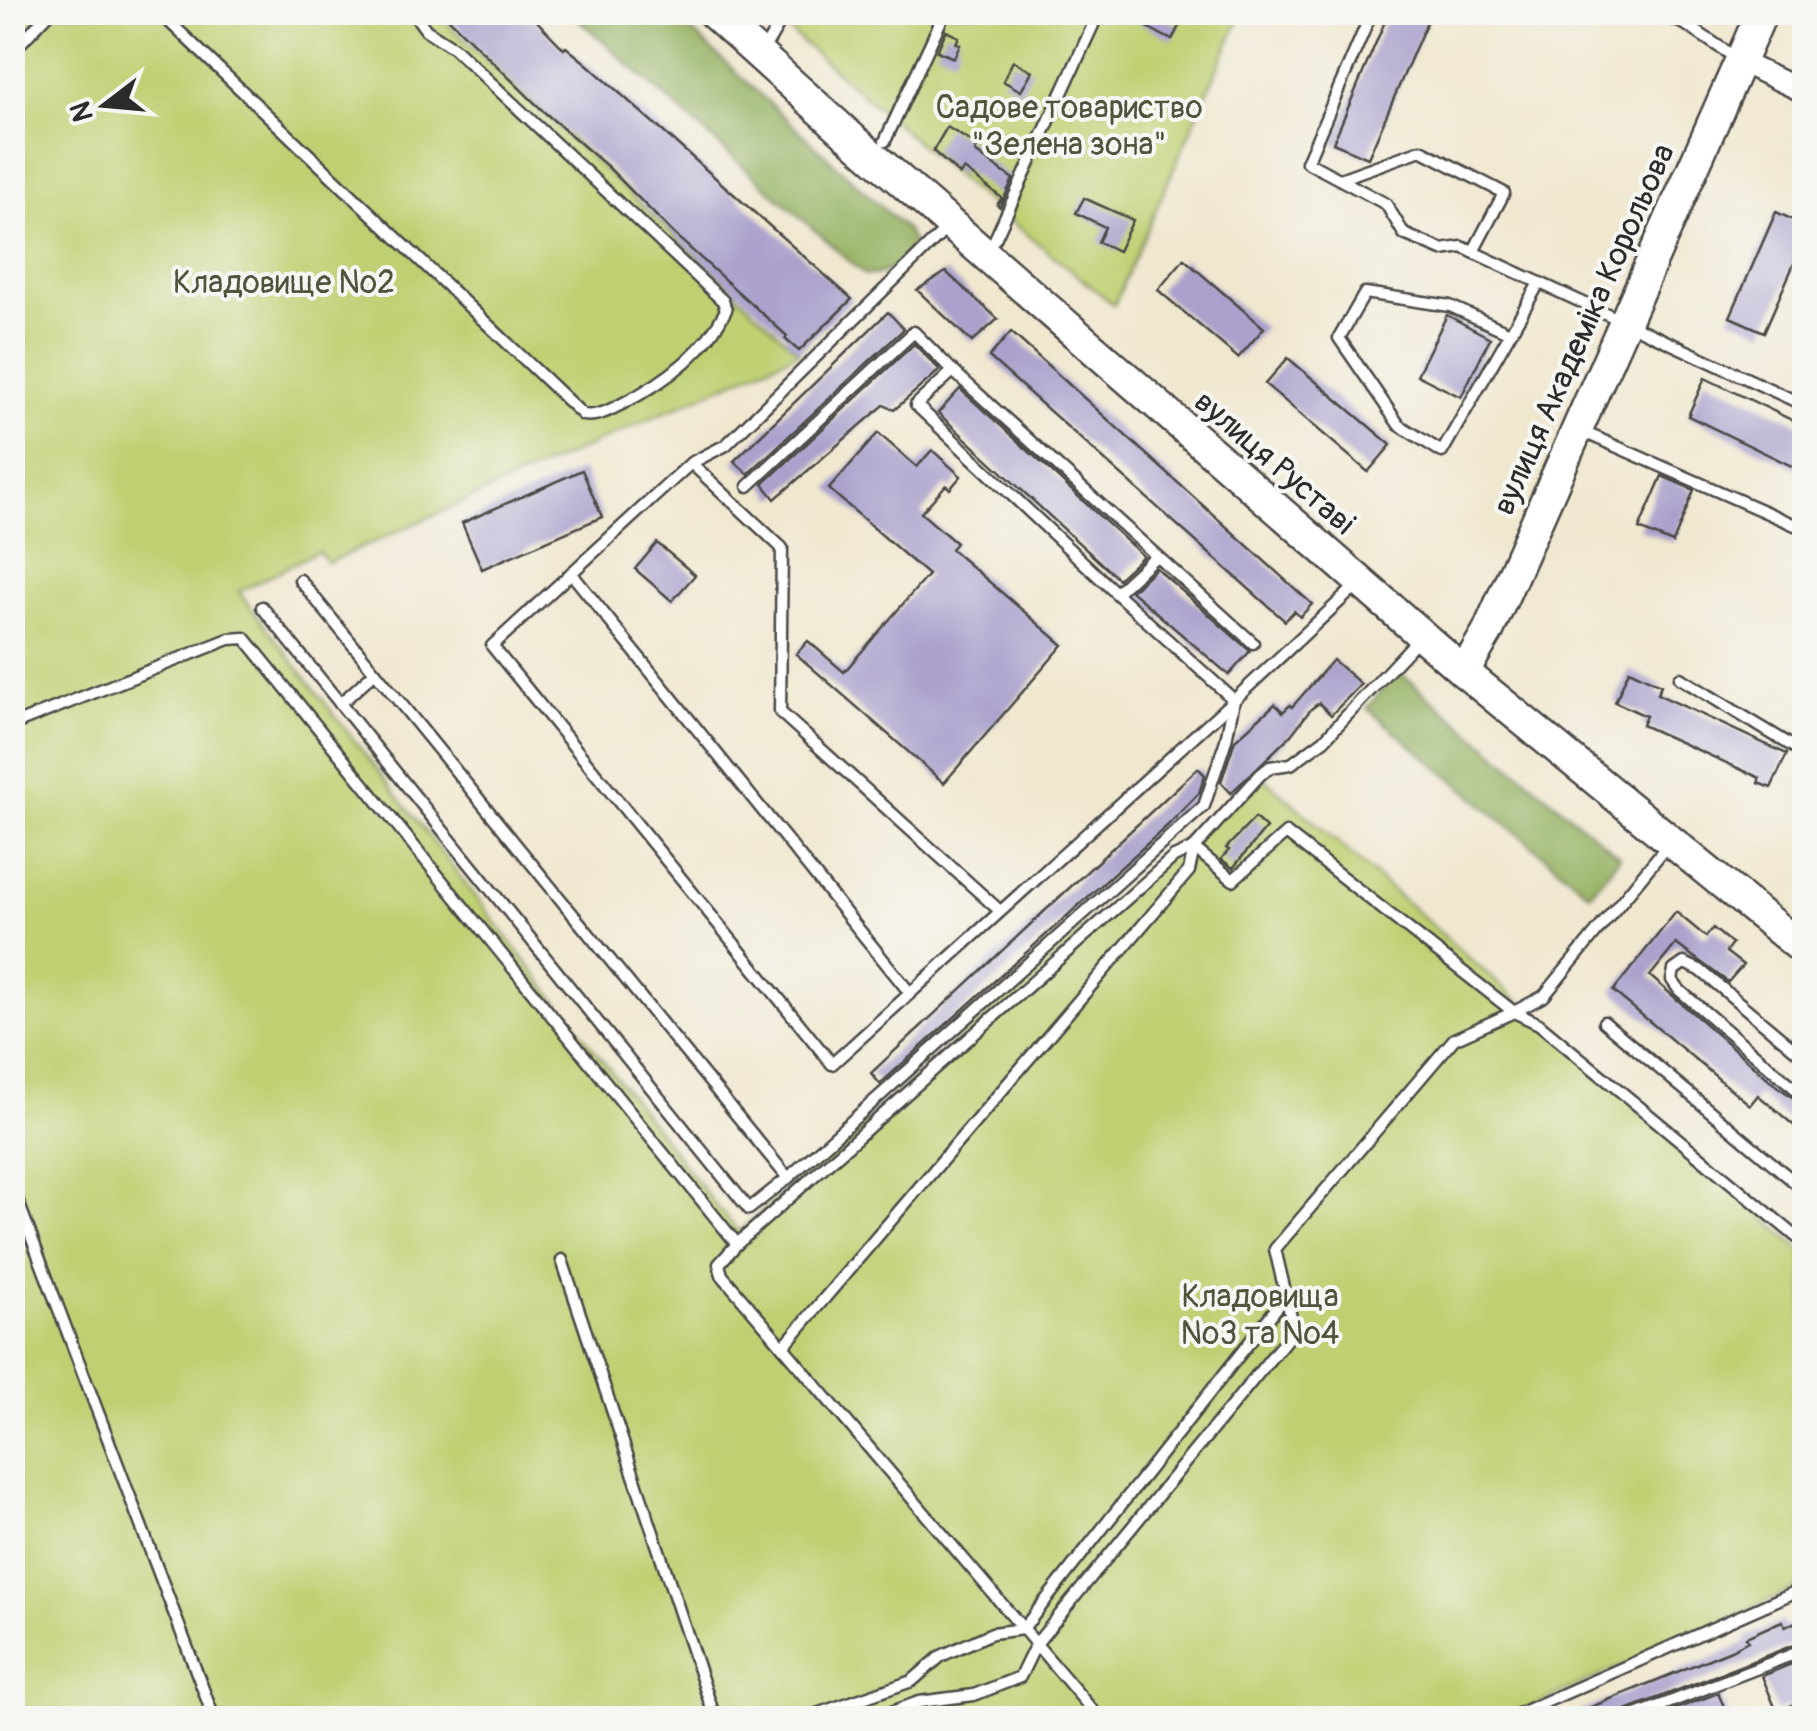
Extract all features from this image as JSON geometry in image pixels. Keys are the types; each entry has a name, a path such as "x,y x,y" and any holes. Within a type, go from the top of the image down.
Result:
{"main road":[{"name":"вулиця Руставі","path":"712,12 950,225 1464,672 1804,950"},
{"name":"вулиця Академіка Корольова","path":"1464,672 1488,631 1762,12"}],"street":[{"path":"1740,61 1804,92"}],"lane":[{"path":"12,52 50,12"},
{"path":"159,12 583,415 596,417 658,386 683,366 721,320 726,310 723,301 454,48 426,30 413,12"},
{"path":"769,41 786,12"},
{"path":"884,142 945,12"},
{"path":"996,238 1099,12"},
{"path":"1372,12 1307,162 1386,204 1404,234 1442,250 1462,247 1804,405"},
{"path":"1655,12 1685,24 1740,61"},
{"path":"1340,179 1420,150 1504,193 1473,252"},
{"path":"950,225 726,445 691,464 492,646 832,1064 1360,582"},
{"path":"1510,333 1450,306 1365,292 1339,338 1398,425 1442,452 1539,283"},
{"path":"748,486 914,332 1253,643"},
{"path":"953,371 916,405 1234,700"},
{"path":"1576,429 1804,529"},
{"path":"691,464 782,548 780,712 1000,911"},
{"path":"1116,594 1156,557"},
{"path":"571,573 910,993"},
{"path":"300,580 788,1178"},
{"path":"262,607 749,1209 1204,806 1226,740 1234,700"},
{"path":"1099,1718 719,1270 723,1258 737,1244 1174,857 1194,848 1260,775 1270,768 1291,764 1324,740 1422,635"},
{"path":"12,725 229,639 245,638 737,1244"},
{"path":"340,704 374,672"},
{"path":"1680,678 1804,753"},
{"path":"1194,848 1233,880 1286,833 1514,1012 1539,1024 1804,1242"},
{"path":"875,1718 919,1702 974,1695 1020,1677 1036,1644 1294,1330 1276,1249 1454,1039 1544,996 1670,842"},
{"path":"782,1347 1189,870 1194,848"},
{"path":"1804,1057 1700,970 1684,963 1674,970 1672,980 1679,990 1804,1096"},
{"path":"1604,1022 1804,1190"},
{"path":"12,1186 214,1718"},
{"path":"562,1260 715,1718"},
{"path":"805,1718 912,1681 941,1656 992,1633 1023,1628 1286,1296"},
{"path":"1509,1718 1804,1588"},
{"path":"1629,1718 1804,1650"}],"green space":[{"name":"Садове товариство \"Зелена зона\"","path":"795,12 1242,13 1114,305 970,188 787,29"},
{"name":"Кладовища №3 та №4","path":"12,13 436,13 799,352 327,563 318,551 239,592 739,1232 1256,771 1804,1252 1804,1585 1506,1718 13,1718"},
{"path":"571,13 672,13 906,230 913,243 888,271 865,275"},
{"path":"1398,671 1620,857 1590,894 1367,708"}],"building":[{"path":"442,12 528,12 564,49 588,65 852,299 799,351"},
{"path":"1118,12 1153,12 1179,26 1172,40"},
{"path":"1389,12 1431,12 1368,158 1333,143"},
{"path":"946,31 959,37 954,58 937,51"},
{"path":"1013,61 1032,71 1021,91 1003,81"},
{"path":"947,127 978,146 975,152 1013,179 1000,207 997,205 1002,198 964,169 960,175 933,151"},
{"path":"1084,198 1133,220 1118,251 1098,242 1105,227 1076,213"},
{"path":"1776,212 1804,225 1804,241 1764,332 1730,317"},
{"path":"1184,259 1264,328 1238,358 1158,290"},
{"path":"946,272 998,319 972,342 917,290"},
{"path":"888,312 904,329 748,474 734,461"},
{"path":"1447,315 1490,338 1461,397 1417,375"},
{"path":"1011,332 1312,604 1300,617 1294,611 1285,621 989,357"},
{"path":"914,344 940,370 894,410 884,405 775,499 763,484"},
{"path":"1288,358 1391,445 1368,472 1265,384"},
{"path":"1705,378 1804,426 1804,472 1688,416"},
{"path":"960,389 1143,556 1118,579 938,413"},
{"path":"878,433 917,467 932,450 961,476 950,489 946,485 921,513 956,543 951,549 1063,645 944,783 796,654 808,641 844,672 928,575 829,489"},
{"path":"582,470 602,517 482,569 462,523"},
{"path":"1662,476 1694,490 1673,543 1639,529"},
{"path":"657,543 695,575 672,601 635,569"},
{"path":"1156,568 1250,651 1229,675 1131,591"},
{"path":"1333,660 1361,684 1331,715 1319,703 1311,709 1291,735 1231,793 1221,782 1235,740 1275,704 1283,712 1292,707"},
{"path":"1629,670 1661,685 1657,694 1787,754 1771,788 1758,783 1760,778 1642,725 1646,716 1615,702"},
{"path":"1198,768 1205,775 1199,793 1168,825 880,1084 871,1073"},
{"path":"1255,818 1266,828 1233,868 1221,859 1229,850 1226,848"},
{"path":"1676,912 1706,937 1713,928 1732,944 1726,952 1743,965 1728,982 1676,944 1650,976 1804,1105 1804,1134 1758,1095 1750,1105 1613,991"},
{"path":"1804,1618 1804,1641 1626,1710 1620,1718 1564,1718 1731,1650 1748,1641 1746,1637 1782,1621 1785,1627"},
{"path":"1804,1659 1804,1700 1777,1712 1762,1676"},
{"path":"1718,1693 1729,1718 1652,1718"}],"park label":[{"name":"Кладовище №2","path":"284,282"}]}
